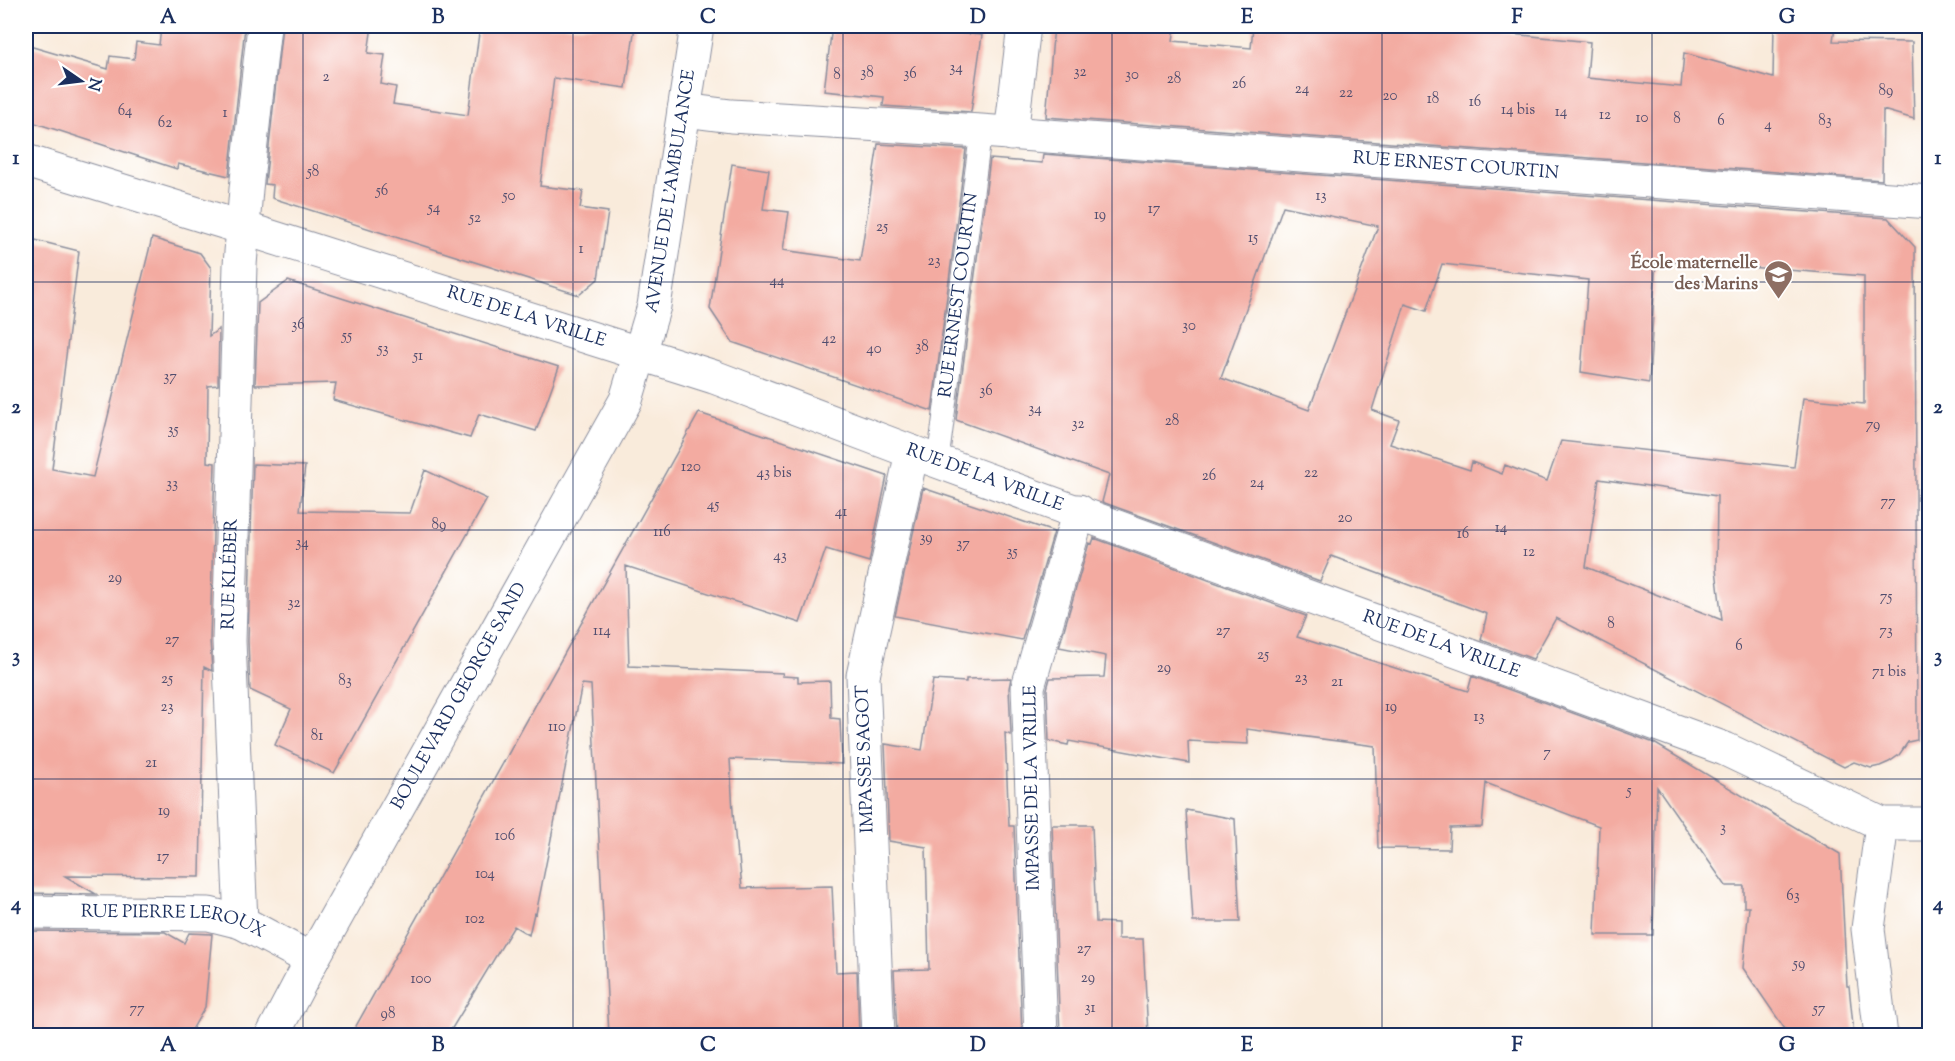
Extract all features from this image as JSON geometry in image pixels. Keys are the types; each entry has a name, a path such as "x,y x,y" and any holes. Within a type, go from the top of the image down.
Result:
{"street":[{"name":"RUE KLÉBER","path":"241,922 229,640 240,277 264,26"},
{"name":"AVENUE DE L'AMBULANCE","path":"640,354 654,306 697,26"},
{"path":"996,133 1024,26"},
{"name":"RUE ERNEST COURTIN","path":"684,110 731,116 996,133 1929,202"},
{"name":"RUE DE LA VRILLE","path":"26,161 714,377 1725,749 1882,824 1929,824"},
{"name":"BOULEVARD GEORGE SAND","path":"272,1035 626,400 640,354"},
{"name":"IMPASSE SAGOT","path":"878,1035 863,676 925,456"},
{"name":"IMPASSE DE LA VRILLE","path":"1041,1035 1028,687 1079,511"},
{"path":"1881,1035 1868,929 1882,824"},
{"name":"RUE PIERRE LEROUX","path":"26,912 209,914 241,922 312,960"}],"lane":[{"name":"RUE ERNEST COURTIN","path":"925,456 996,133"}],"building":[{"path":"189,26 245,26 229,176 178,164 177,169 26,120 26,45 108,69 110,56 134,59 136,42 159,45 161,28 189,32"},
{"path":"282,26 372,26 368,53 385,55 381,84 396,87 393,104 468,115 480,26 635,26 626,88 554,78 540,186 583,191 580,208 608,212 598,279 579,295 272,198 273,185 265,184"},
{"path":"832,26 958,26 957,33 982,35 971,112 883,106 884,97 824,91"},
{"path":"1054,26 1175,26 1173,41 1251,48 1253,26 1502,26 1502,33 1590,42 1587,78 1681,87 1684,53 1773,78 1774,26 1835,26 1833,41 1912,42 1914,119 1883,110 1882,180 1046,117"},
{"path":"878,144 966,149 932,411 732,342 710,309 732,164 769,170 763,209 789,212 783,250 860,261"},
{"path":"1043,154 1888,218 1915,247 1917,740 1908,742 1899,755 1880,766 1871,768 1854,762 1844,767 1556,618 1533,659 1481,640 1487,614 1331,556 1320,581 1102,502 1109,475 956,420 990,159 1042,163","holes":["1283,206 1378,226 1309,410 1221,378","1656,260 1864,276 1864,404 1803,398 1794,467 1561,441 1547,481 1505,465 1502,474 1472,462 1470,470 1390,444 1399,420 1372,410 1405,304 1426,311 1442,264 1588,280 1581,372 1649,383","1599,479 1717,496 1716,569 1722,620 1586,567"]},
{"path":"152,238 200,253 211,268 209,336 219,329 218,385 208,386 207,462 215,463 210,640 212,671 204,667 200,877 65,876 96,894 26,893 26,337 31,239 79,251 52,469 93,477"},
{"path":"288,281 559,367 536,431 479,414 470,438 333,400 336,383 255,385 258,303"},
{"path":"699,413 887,476 869,562 826,549 800,623 626,566 629,666 783,673 782,676 798,677 798,682 830,681 831,718 840,719 842,764 730,759 733,812 742,888 832,886 836,972 857,971 859,1035 609,1035 591,685 582,684 536,914 534,913 529,935 514,926 448,1035 351,1035"},
{"path":"253,464 305,466 300,511 410,513 425,470 487,499 334,773 275,745 291,709 250,690 248,641"},
{"path":"923,488 1054,532 1022,640 895,616"},
{"path":"1094,538 1306,616 1297,637 1468,691 1472,676 1654,743 1840,854 1847,986 1849,986 1854,1035 1789,1035 1743,968 1749,907 1744,907 1744,886 1726,886 1657,787 1653,935 1595,935 1599,826 1486,783 1482,827 1450,828 1449,849 1378,848 1375,746 1247,729 1248,744 1188,741 1189,763 1069,741 1068,745 1049,741 1047,689 1050,678 1104,677 1106,656 1059,647 1089,543 1092,544"},
{"path":"1011,678 1009,688 1011,735 1005,733 1009,826 1014,826 1022,1035 897,1035 894,970 929,969 926,847 889,841 885,744 922,750 933,680 966,682 966,679"},
{"path":"1186,810 1235,819 1240,922 1193,922"},
{"path":"1052,825 1092,825 1096,922 1118,923 1118,939 1143,939 1148,1035 1060,1035"},
{"path":"26,931 165,932 184,943 189,933 212,934 205,1007 189,1035 26,1035"}],"place":[{"name":"École maternelle des Marins","path":"1779,300"}]}
